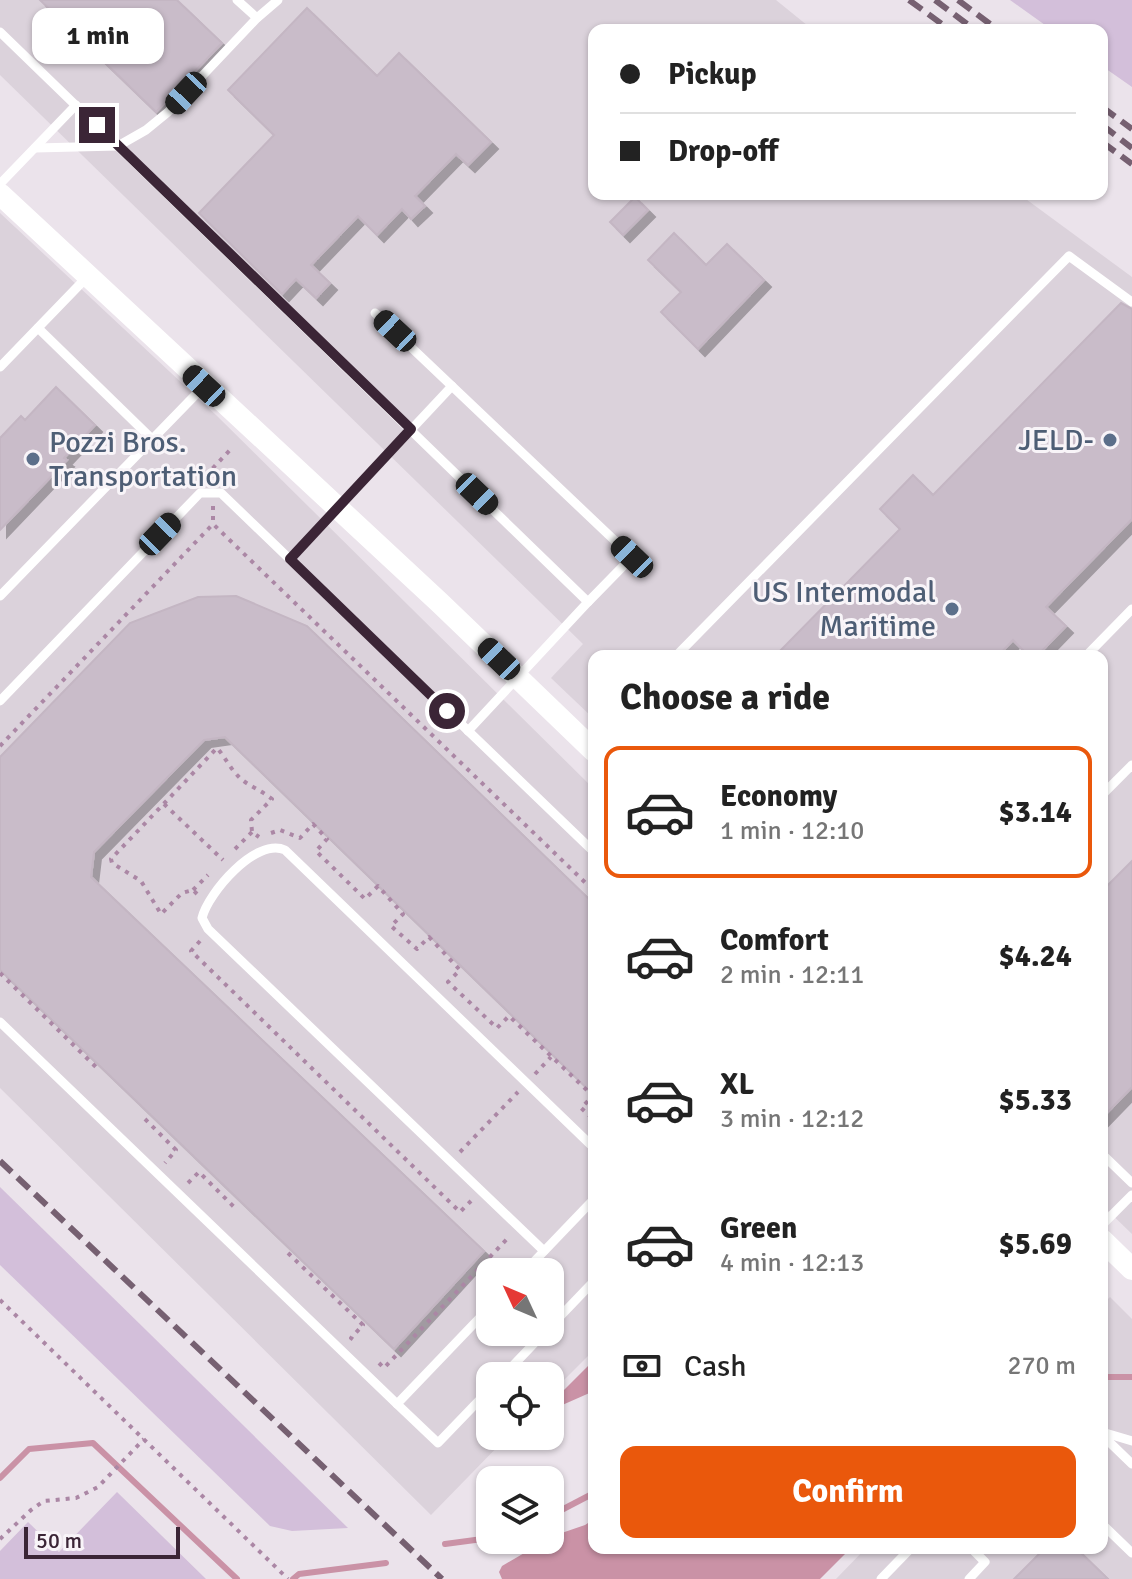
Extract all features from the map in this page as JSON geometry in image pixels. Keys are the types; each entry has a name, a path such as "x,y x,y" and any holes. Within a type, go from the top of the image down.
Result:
{"street":[{"path":"0,194 588,741"},
{"path":"1108,1246 1132,1269"}],"lane":[{"path":"237,0 257,18"},
{"path":"35,148 118,146 146,130 168,112 278,0"},
{"path":"0,32 588,602"},
{"path":"0,184 76,105"},
{"path":"682,650 1069,256 1132,302"},
{"path":"0,367 88,276"},
{"path":"375,313 632,557 468,731"},
{"path":"38,328 152,439"},
{"path":"0,596 204,386"},
{"path":"290,559 452,386"},
{"path":"0,701 200,493 221,493 588,846"},
{"path":"1092,650 1132,609"},
{"path":"1108,789 1132,765"},
{"path":"544,1251 208,929 202,918 210,900 248,857 267,849 279,847 285,850 588,1142"},
{"path":"0,1022 438,1443 476,1404"},
{"path":"1108,1160 1132,1183"},
{"path":"1108,1219 1132,1195"},
{"path":"537,1258 588,1205"},
{"path":"564,1312 588,1287"},
{"path":"397,1404 476,1322"},
{"path":"516,1362 532,1346"},
{"path":"1108,1435 1132,1441"},
{"path":"1108,1440 1132,1464"},
{"path":"1108,1530 1132,1553"},
{"path":"1124,1545 1132,1537"},
{"path":"881,1579 905,1554"},
{"path":"969,1579 985,1562 977,1554"}],"path":[{"path":"0,746 213,524 588,885"},
{"path":"197,902 198,896 193,890 182,893 161,914 141,881 112,863 111,859 217,748 230,762 236,775 272,799 251,820 252,832 259,837 280,830 300,838 313,824 327,839 316,851 365,899 378,886 403,914 391,926 417,949 429,937 460,970 448,982 497,1028 509,1016 588,1091"},
{"path":"164,804 223,860"},
{"path":"198,930 201,940 191,951 460,1212 472,1199 482,1209"},
{"path":"0,973 100,1071"},
{"path":"451,1162 551,1057"},
{"path":"145,1119 176,1150 164,1162 172,1169"},
{"path":"179,1177 187,1184 199,1172 236,1209"},
{"path":"373,1358 384,1368 510,1236 500,1227"},
{"path":"288,1253 363,1325 351,1338 362,1348"},
{"path":"0,1300 288,1579"},
{"path":"0,1539 44,1501 76,1498 98,1487 144,1439"}],"shaded area":[{"path":"0,0 776,0 806,24 588,24 588,200 1027,200 1132,277 1132,1234 1108,1211 1108,650 588,650 588,713 551,678 583,644 0,75"},
{"path":"1010,0 1132,0 1132,87 1108,70 1108,24 1044,24"},
{"path":"0,213 216,415 588,783 588,1356 564,1380 564,1362 476,1362 476,1450 494,1450 431,1515 0,1088"},
{"path":"0,1187 348,1528 292,1531 270,1526 0,1265"},
{"path":"1110,1297 1132,1319 1132,1579 836,1579 860,1554 1108,1554"},
{"path":"588,1366 588,1394 564,1404 564,1390"},
{"path":"117,1492 206,1579 0,1579 0,1551 28,1522 59,1552"},
{"path":"588,1523 588,1554 845,1554 820,1579 502,1579 499,1572 502,1566 523,1554 564,1554 564,1532"}],"building":[{"path":"40,0 177,0 222,43 156,112"},
{"path":"307,8 377,76 399,53 491,142 468,165 456,154 415,196 425,206 411,219 402,209 377,235 358,216 311,265 330,283 316,298 296,279 282,294 199,213 274,135 228,90"},
{"path":"632,200 638,200 648,210 623,235 610,222"},
{"path":"674,233 706,265 727,244 764,280 698,349 661,312 681,292 648,260"},
{"path":"1121,303 1132,309 1132,519 1046,607 1066,626 1043,650 1023,650 1013,640 1004,650 781,650 900,529 880,509 913,475 933,495"},
{"name":"Pozzi Bros. Transportation","path":"56,387 95,425 64,458 67,460 0,530 0,438 21,416 25,420"},
{"path":"236,596 307,626 588,898 588,1089 225,737 204,740 94,852 91,877 484,1251 394,1349 0,970 0,757 130,623 198,597"},
{"path":"1132,861 1132,1087 1108,1112 1108,885"},
{"path":"1039,1554 1082,1554 1108,1579 1014,1579"}],"waterway":[{"path":"1108,1377 1132,1377"},
{"path":"0,1478 29,1449 93,1443 237,1579"},
{"path":"564,1509 588,1496"},
{"path":"445,1544 476,1540"},
{"path":"293,1579 299,1574 386,1563"}],"railway":[{"path":"909,0 942,24"},
{"path":"935,0 967,24"},
{"path":"958,0 990,24"},
{"path":"1108,111 1132,129"},
{"path":"1108,130 1132,148"},
{"path":"1108,146 1132,164"},
{"path":"0,1161 442,1579"}],"place":[{"name":"JELD-","path":"1110,440"},
{"name":"Pozzi Bros. Transportation","path":"33,459"},
{"name":"US Intermodal Maritime","path":"952,609"}],"route":[{"path":"97,125 411,429 290,559 447,711"}]}
